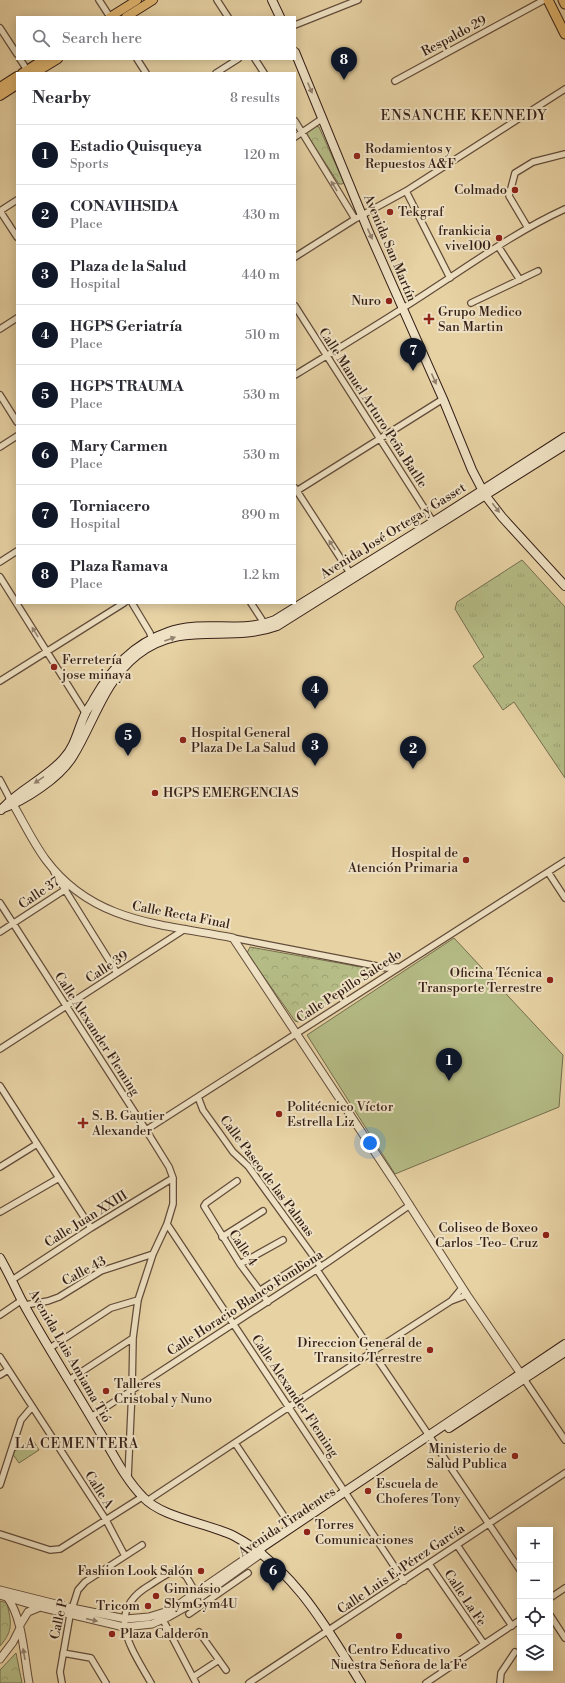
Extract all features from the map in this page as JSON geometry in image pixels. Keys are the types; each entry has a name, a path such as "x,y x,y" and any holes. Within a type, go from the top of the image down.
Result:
{"highway":[{"path":"548,0 565,34"},
{"path":"563,0 565,4"}],"main road":[{"path":"112,16 137,0"},
{"path":"128,16 153,0"},
{"path":"272,0 280,16"},
{"name":"Avenida San Martín","path":"296,54 323,118 358,217 403,308 472,470 484,492 502,517 565,586"},
{"path":"26,72 43,60"},
{"path":"37,72 56,60"},
{"path":"0,87 16,77"},
{"path":"0,96 16,86"},
{"name":"Avenida José Ortega y Gasset","path":"12,802 51,771 65,757 75,742 86,712 122,658 152,642 190,634 236,634 267,627 306,609 352,575 484,492 565,437"},
{"name":"Avenida José Ortega y Gasset","path":"484,492 565,445"},
{"name":"Avenida José Ortega y Gasset","path":"0,810 53,778 67,765 108,688 120,670 152,642"},
{"name":"Avenida Luis Amiama Tió","path":"1,1261 23,1303 128,1478 145,1499 161,1510 226,1532 260,1552 287,1577 315,1610 361,1683"},
{"name":"Avenida Tiradentes","path":"260,1552 292,1528 522,1376 565,1344"},
{"name":"Avenida Tiradentes","path":"522,1376 565,1352"},
{"name":"Avenida Tiradentes","path":"260,1552 346,1493"}],"street":[{"path":"99,0 109,16"},
{"path":"217,0 227,16"},
{"path":"296,25 356,0"},
{"name":"Respaldo 29","path":"395,81 544,0"},
{"path":"0,28 16,52"},
{"path":"20,60 26,72"},
{"path":"138,60 145,72"},
{"path":"218,72 236,60"},
{"path":"257,60 263,72"},
{"path":"296,257 358,217 406,191 565,89"},
{"path":"296,135 323,118"},
{"path":"296,123 358,217"},
{"path":"528,228 509,196 515,173 533,162 565,154"},
{"path":"406,191 450,278"},
{"path":"16,201 0,211 16,235"},
{"path":"296,374 403,308 498,246 528,228 565,209"},
{"path":"498,246 520,280"},
{"path":"471,303 538,271"},
{"name":"Calle Manuel Arturo Peña Batlle","path":"296,308 434,524"},
{"path":"0,329 16,319"},
{"path":"0,395 16,420"},
{"path":"352,575 296,490 443,399"},
{"path":"0,447 16,437"},
{"path":"0,562 16,553"},
{"path":"0,577 16,602"},
{"path":"17,604 86,712 86,730"},
{"path":"0,681 122,604"},
{"path":"133,604 152,642"},
{"path":"252,604 267,627"},
{"path":"0,780 12,802"},
{"name":"Calle Recta Final","path":"12,802 46,860 70,885 96,903 126,917 387,968 399,967"},
{"path":"46,860 117,973"},
{"name":"Calle Pepillo Salcedo","path":"146,1130 565,861"},
{"path":"548,872 565,898"},
{"name":"Calle 37","path":"0,932 65,891 70,885"},
{"name":"Calle Alexander Fleming","path":"0,903 146,1130 173,1178"},
{"name":"Calle 39","path":"0,1049 185,929"},
{"path":"233,938 410,1204 462,1288 565,1440"},
{"path":"0,1086 91,1228"},
{"name":"Calle Paseo de las Palmas","path":"198,1096 203,1110 220,1136 253,1172 319,1268 372,1352 489,1522 517,1565"},
{"path":"0,1167 37,1144"},
{"path":"0,1212 59,1178"},
{"path":"128,1478 133,1338 138,1300 153,1254 167,1224 173,1204 173,1178"},
{"name":"Calle Juan XXIII","path":"12,1280 91,1228 173,1178"},
{"name":"Calle 4","path":"237,1181 204,1204 222,1237 259,1292 268,1302"},
{"name":"Calle Horacio Blanco Fombona","path":"92,1417 319,1268 410,1204"},
{"path":"222,1237 263,1211"},
{"name":"Calle Alexander Fleming","path":"167,1224 290,1407 404,1581"},
{"path":"240,1264 283,1240"},
{"name":"Calle 43","path":"23,1303 48,1301 59,1297 101,1271 153,1254"},
{"path":"259,1292 300,1265"},
{"path":"451,1301 462,1288"},
{"path":"0,1534 50,1550 60,1548 106,1520 145,1499 235,1443 451,1301 467,1295"},
{"path":"50,1348 111,1308 138,1300"},
{"path":"0,1315 23,1303"},
{"path":"69,1380 133,1338"},
{"name":"Calle A","path":"0,1357 106,1520 126,1556"},
{"path":"0,1375 8,1370"},
{"path":"0,1485 21,1420 32,1407"},
{"path":"235,1443 292,1528"},
{"name":"Calle Luis E. Pérez García","path":"249,1683 404,1581 489,1522 565,1473"},
{"name":"Calle P","path":"62,1683 60,1672 63,1653 71,1612 78,1590 85,1582 142,1545"},
{"path":"457,1545 512,1626"},
{"name":"Avenida Tiradentes","path":"3,1594 124,1627 152,1624 197,1596 260,1552"},
{"name":"Calle La Fe","path":"429,1564 484,1644"},
{"path":"151,1683 127,1640 124,1627 131,1598 138,1592 174,1571 181,1571 197,1596"},
{"path":"189,1614 193,1607 248,1573"},
{"path":"553,1596 565,1588"},
{"path":"3,1594 13,1606 20,1627 29,1683"},
{"name":"Avenida Tiradentes","path":"3,1594 40,1607 126,1619 161,1617 193,1607 197,1596"},
{"path":"0,1659 13,1642 28,1612 40,1607"},
{"path":"161,1617 196,1683"},
{"path":"553,1620 565,1638"},
{"path":"426,1683 517,1622"},
{"path":"199,1632 226,1670"},
{"path":"500,1683 501,1673 515,1652"},
{"path":"63,1653 91,1658 106,1683"},
{"path":"193,1677 219,1660"}],"green space":[{"path":"316,126 319,127 344,183 342,184 339,184 307,135 307,131"},
{"path":"522,560 565,607 565,778 514,702 503,710 473,666 484,657 455,609 457,602"},
{"path":"454,938 563,1055 559,1107 395,1174 307,1035"},
{"path":"250,947 372,969 374,973 298,1022 295,1021 247,953"},
{"path":"32,1439 39,1450 19,1463 12,1453"},
{"path":"0,1601 7,1603 10,1615 10,1626 8,1635 0,1646"},
{"path":"16,1653 22,1683 0,1683 0,1670"}],"place":[{"name":"Plaza Ramava","path":"344,80"},
{"name":"Rodamientos y Repuestos A&F","path":"357,156"},
{"name":"Colmado","path":"515,190"},
{"name":"Tekgraf","path":"390,212"},
{"name":"frankicia vive100","path":"499,238"},
{"name":"Nuro","path":"389,301"},
{"name":"Grupo Medico San Martin","path":"429,319"},
{"name":"Torniacero","path":"413,371"},
{"name":"Ferretería jose minaya","path":"54,667"},
{"name":"HGPS Geriatría","path":"315,709"},
{"name":"Hospital General Plaza De La Salud","path":"183,740"},
{"name":"HGPS TRAUMA","path":"128,756"},
{"name":"Plaza de la Salud","path":"315,766"},
{"name":"CONAVIHSIDA","path":"413,769"},
{"name":"HGPS EMERGENCIAS","path":"155,793"},
{"name":"Hospital de Atención Primaria","path":"466,860"},
{"name":"Oficina Técnica Transporte Terrestre","path":"550,980"},
{"name":"Estadio Quisqueya","path":"449,1081"},
{"name":"Politécnico Víctor Estrella Liz","path":"279,1114"},
{"name":"S. B. Gautier Alexander","path":"83,1123"},
{"name":"Coliseo de Boxeo Carlos -Teo- Cruz","path":"546,1235"},
{"name":"Direccion General de Transito Terrestre","path":"430,1350"},
{"name":"Talleres Cristobal y Nuno","path":"106,1391"},
{"name":"Ministerio de Salud Publica","path":"515,1456"},
{"name":"Escuela de Choferes Tony","path":"368,1491"},
{"name":"Torres Comunicaciones","path":"307,1532"},
{"name":"Fashion Look Salón","path":"201,1571"},
{"name":"Mary Carmen","path":"273,1591"},
{"name":"Gimnásio SlymGym4U","path":"156,1596"},
{"name":"Tricom","path":"148,1606"},
{"name":"Plaza Calderon","path":"112,1634"},
{"name":"Centro Educativo Nuestra Señora de la Fe","path":"399,1636"}],"district":[{"name":"ENSANCHE KENNEDY","path":"464,116"},
{"name":"LA CEMENTERA","path":"77,1444"}]}
